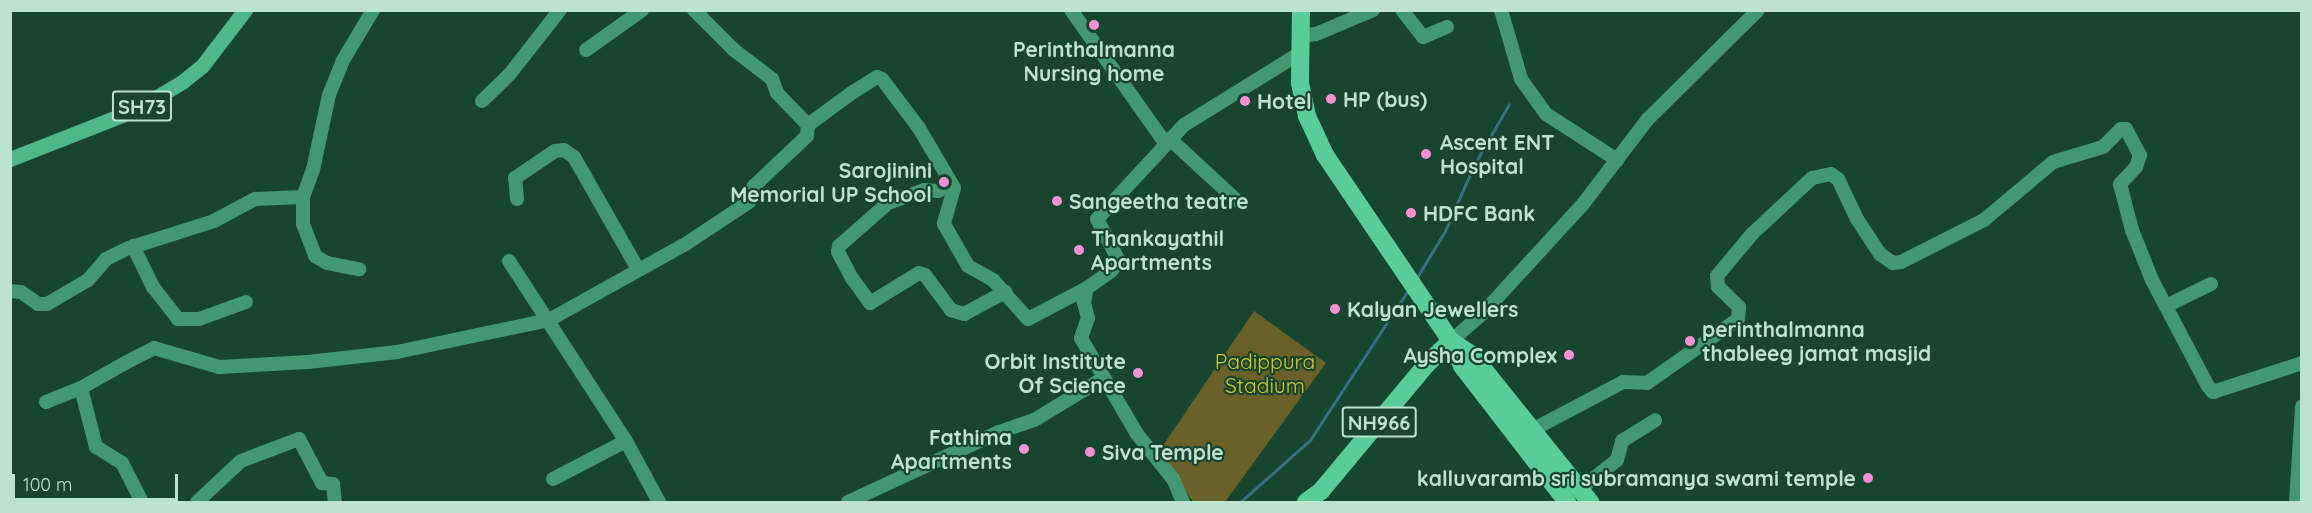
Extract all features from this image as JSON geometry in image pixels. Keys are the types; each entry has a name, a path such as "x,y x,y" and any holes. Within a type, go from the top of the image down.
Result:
{"highway":[{"path":"1301,10 1300,45 1307,116 1325,155 1451,341 1462,366 1567,502"},
{"path":"1451,341 1472,355 1534,429 1585,496"},
{"name":"NH966","path":"1306,502 1321,492 1427,364 1451,341"}],"main road":[{"name":"SH73","path":"10,159 135,110 182,82 202,66 245,10"},
{"path":"2296,502 2301,406"}],"street":[{"path":"359,269 327,262 315,256 303,224 303,197 313,170 329,95 342,62 373,10"},
{"path":"482,101 509,75 560,10"},
{"path":"586,50 642,10"},
{"path":"694,10 734,50 772,79 777,93 808,125"},
{"path":"1071,10 1168,142 1236,201"},
{"path":"46,402 81,388 154,348 197,364 240,368 397,352 549,320 684,244 749,202 754,186 807,136 808,125 877,77 882,79 919,128 954,188 944,224 968,266 980,269 1005,292 1028,319 1087,288 1111,271 1119,261 1097,219 1168,142 1191,121 1316,34 1373,10"},
{"path":"1402,10 1424,36 1447,27"},
{"path":"1501,10 1521,79 1546,114 1617,160"},
{"path":"1451,341 1482,314 1544,247 1617,160 1647,120 1758,10"},
{"path":"1534,429 1623,382 1647,383 1738,319 1739,308 1718,287 1717,276 1772,215 1812,178 1822,174 1838,179 1857,219 1880,254 1893,263 1901,262 1991,216 2053,162 2103,147 2121,129 2126,129 2140,155 2120,189 2132,230 2166,306 2213,392 2301,363"},
{"path":"517,200 515,178 555,151 564,150 574,157 638,269"},
{"path":"939,191 924,190 888,202 858,234 839,246 838,252 852,278 870,303 919,273 926,275 951,310 964,314 1005,292"},
{"path":"10,291 21,292 38,304 56,300 88,280 106,259 134,246 214,221 255,200 303,197"},
{"path":"134,246 153,287 178,319 199,319 246,302"},
{"path":"509,261 626,441 659,502"},
{"path":"2166,306 2211,284"},
{"path":"1087,288 1084,303 1088,318 1081,338 1102,379 1137,434 1173,479 1183,502"},
{"path":"848,502 999,432 1036,419 1102,379"},
{"path":"81,388 96,447 122,463 142,502"},
{"path":"1585,496 1617,460 1622,441 1655,420"},
{"path":"197,502 241,461 299,439 322,483 333,484 335,502"},
{"path":"553,479 626,441"}],"green space":[{"name":"Padippura Stadium","path":"1254,311 1326,363 1225,502 1193,502 1160,450"}],"waterway":[{"path":"1417,277 1445,231 1474,165 1509,104"},
{"path":"1240,502 1310,440 1408,290"}],"place":[{"name":"Perinthalmanna Nursing home","path":"1094,25"},
{"name":"HP (bus)","path":"1331,99"},
{"name":"Hotel","path":"1245,101"},
{"name":"Ascent ENT Hospital","path":"1426,154"},
{"name":"Sarojinini Memorial UP School","path":"944,182"},
{"name":"Sangeetha teatre","path":"1057,201"},
{"name":"HDFC Bank","path":"1411,213"},
{"name":"Thankayathil Apartments","path":"1079,250"},
{"name":"Kalyan Jewellers","path":"1335,309"},
{"name":"perinthalmanna thableeg jamat masjid","path":"1690,341"},
{"name":"Aysha Complex","path":"1569,355"},
{"name":"Orbit Institute Of Science","path":"1138,373"},
{"name":"Fathima Apartments","path":"1024,449"},
{"name":"Siva Temple","path":"1090,452"},
{"name":"kalluvaramb sri subramanya swami temple","path":"1868,478"}]}
